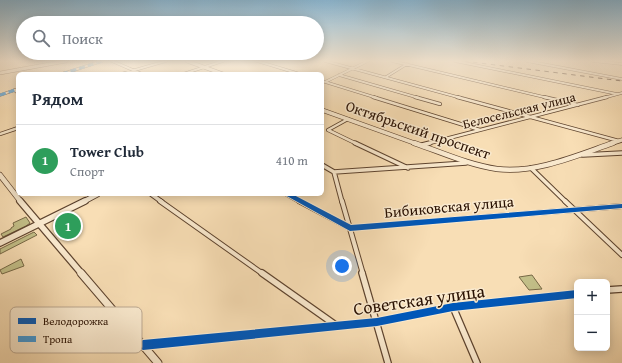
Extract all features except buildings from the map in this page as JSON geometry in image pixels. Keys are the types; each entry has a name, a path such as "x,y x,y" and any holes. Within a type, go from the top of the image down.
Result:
{"street":[{"path":"352,78 440,104"},
{"path":"389,78 620,140"},
{"path":"466,78 580,105"},
{"path":"539,78 618,94"},
{"path":"324,82 482,130"},
{"path":"0,95 14,90"},
{"name":"Белосельская улица","path":"421,145 622,93"},
{"name":"Октябрьский проспект","path":"324,111 470,162 487,167 505,169 531,168 574,156 620,140"},
{"path":"348,119 328,130 408,168"},
{"path":"0,134 16,129"},
{"path":"574,156 622,153"},
{"path":"324,166 334,172 408,168 470,162"},
{"path":"531,168 622,255"},
{"path":"334,172 388,363"},
{"path":"0,175 16,195"},
{"path":"17,196 110,307"},
{"path":"0,243 94,196"},
{"name":"Советская улица","path":"154,196 338,326 377,322 453,308 574,294"},
{"path":"291,196 350,228"},
{"name":"Бибиковская улица","path":"350,228 622,206"},
{"path":"610,290 622,289"},
{"path":"453,308 477,363"},
{"path":"143,345 338,326"},
{"path":"143,345 158,363"}],"shaded area":[{"path":"26,217 30,223 3,237 1,234 11,229 14,226 13,223"},
{"path":"34,232 37,235 0,254 0,249"},
{"path":"21,259 24,266 2,274 0,270"},
{"path":"532,275 542,289 529,290 519,277"}],"railway":[{"path":"598,78 622,81"}],"marked path":[{"path":"0,95 16,90"}],"cycle path":[{"path":"291,196 350,228 622,206"},
{"path":"143,345 377,322 453,307 574,294"}],"place":[{"name":"Tower Club","path":"68,226"}]}
